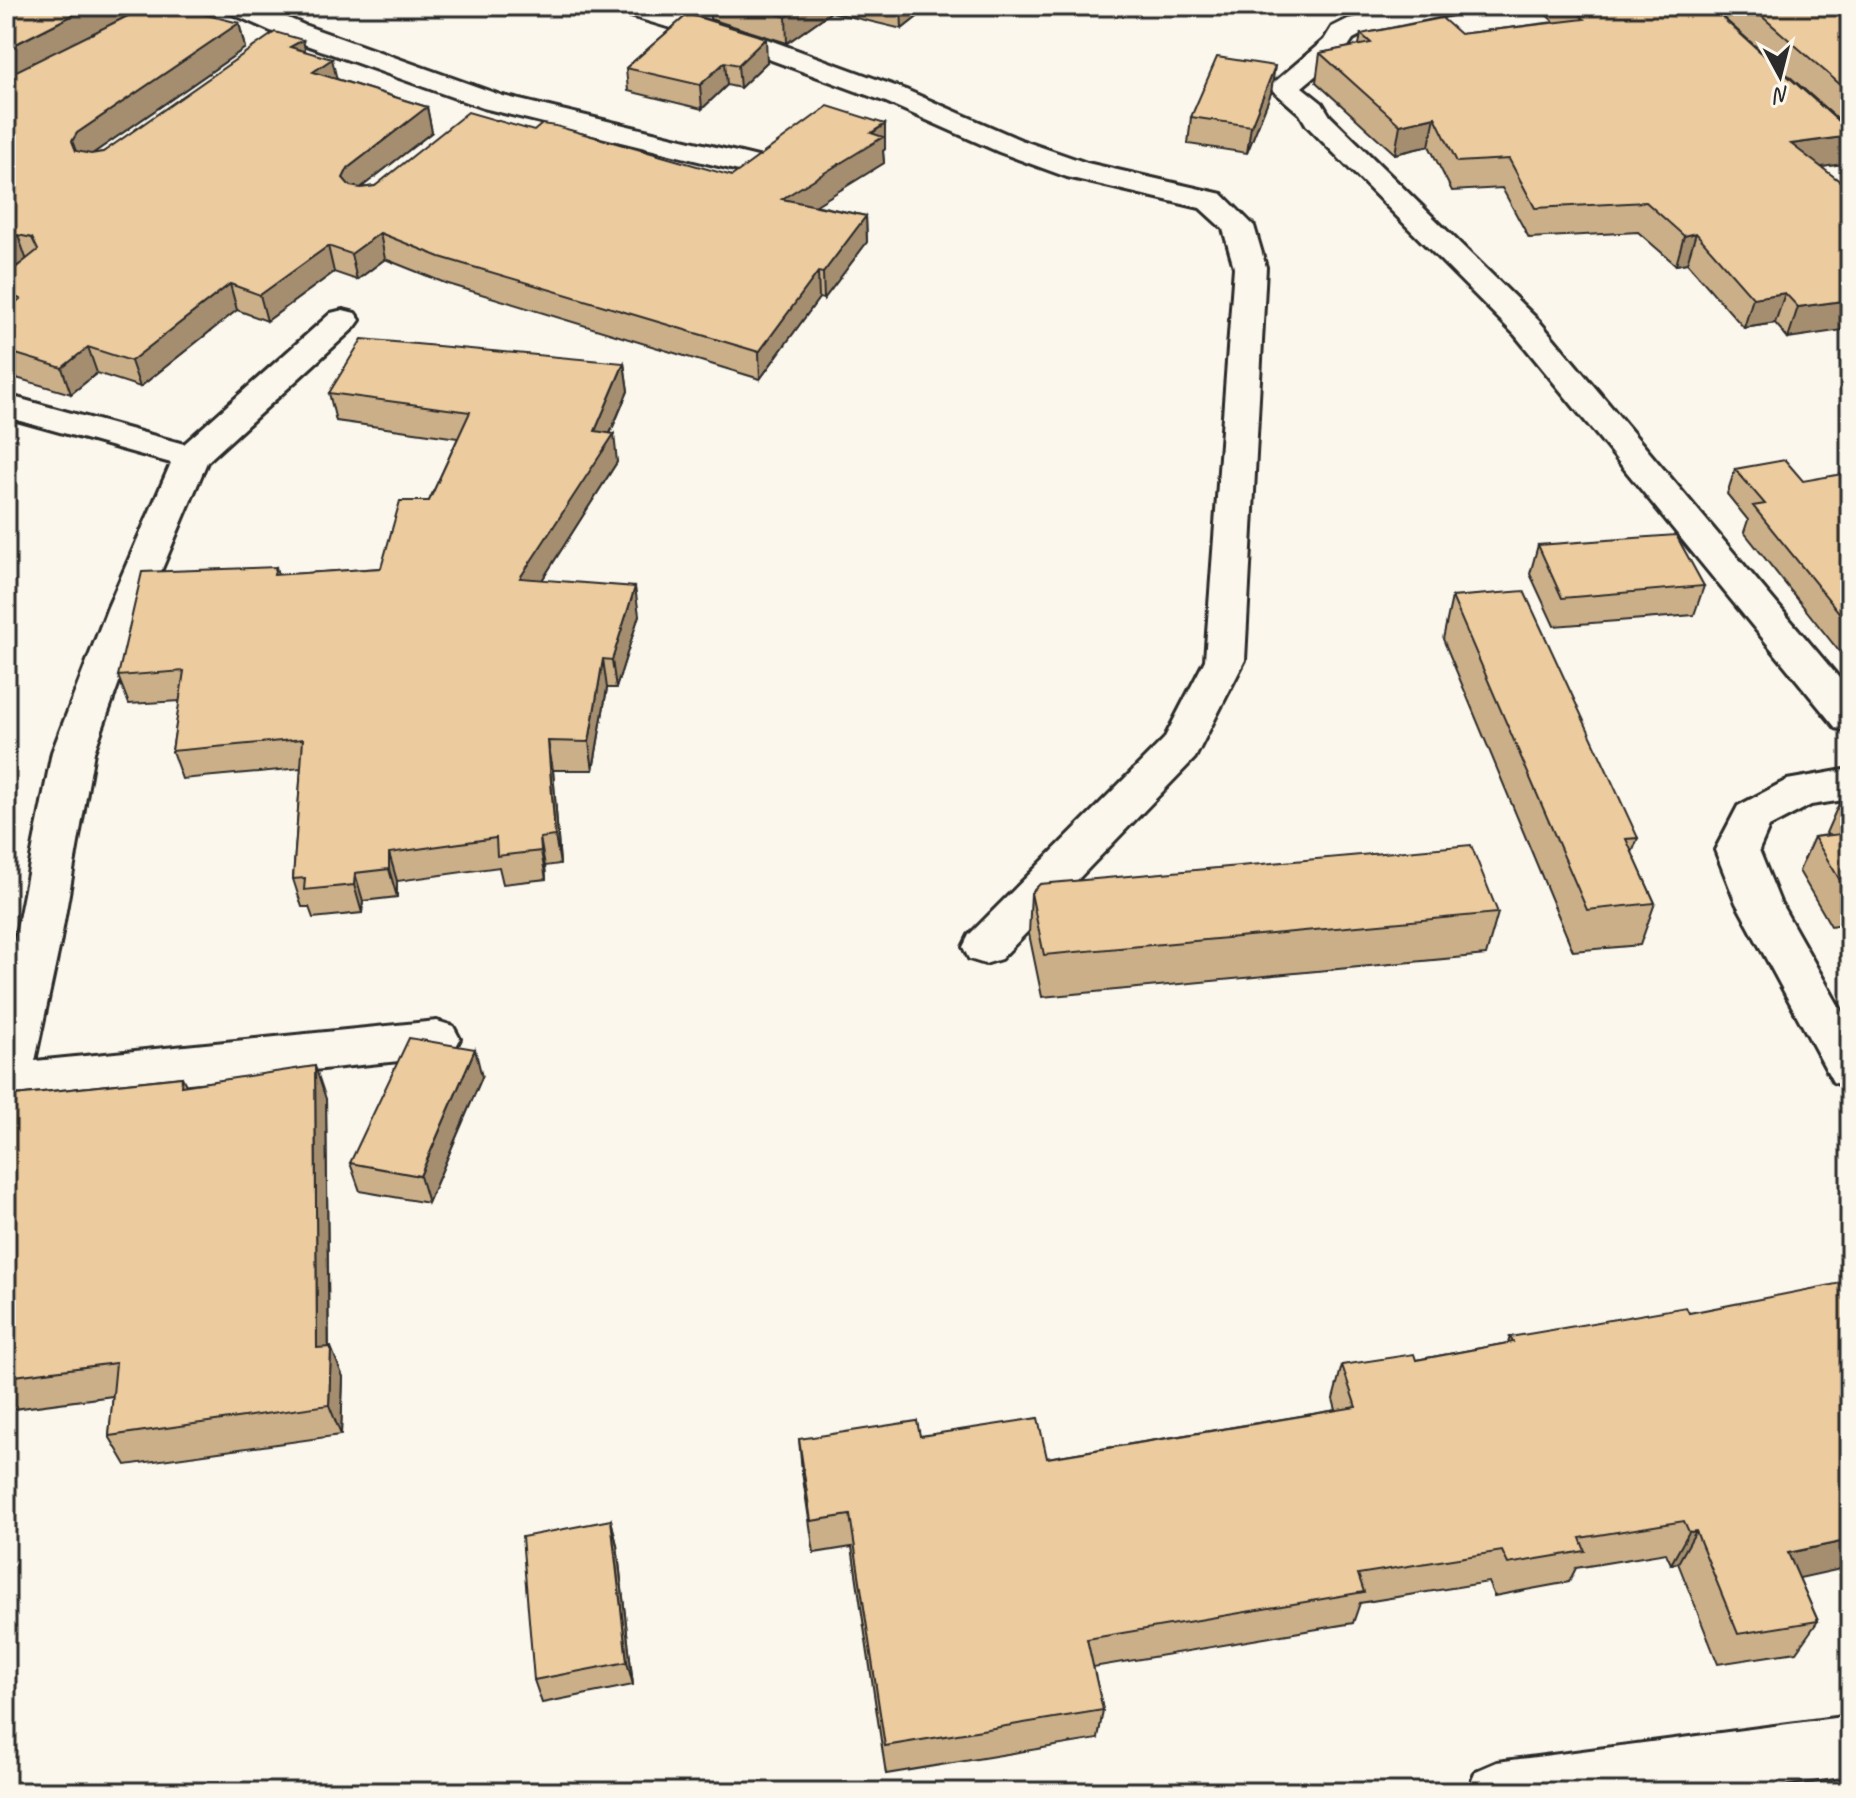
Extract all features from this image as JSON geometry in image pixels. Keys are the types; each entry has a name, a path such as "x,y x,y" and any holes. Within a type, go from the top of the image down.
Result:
{"street":[{"path":"238,6 481,112 759,167"},
{"path":"627,6 754,44 896,96 1010,146 1078,170 1211,201 1238,226 1250,267 1225,660 1180,748 985,947"},
{"path":"1452,6 1358,25 1342,33 1335,45 1284,87 1312,109 1318,120 1527,328 1850,718"},
{"path":"268,49 294,31"},
{"path":"343,320 191,457 127,607 73,752 39,939 6,1084 437,1039"},
{"path":"6,406 191,457"},
{"path":"1850,784 1802,791 1753,817 1737,850 1758,903 1850,1069"},
{"path":"1497,1792 1850,1746"}],"building":[{"path":"6,6 91,6 6,49"},
{"path":"148,6 171,6 239,23 77,133 72,141 76,151 91,154 103,152 275,32 303,40 290,47 332,59 313,72 427,107 348,168 343,178 350,186 375,186 468,112 534,131 542,124 556,126 732,176 828,106 885,124 871,133 883,137 782,199 866,216 823,273 818,272 759,352 440,257 380,233 351,254 328,246 260,295 230,284 131,361 88,347 62,368 6,351 6,337 16,329 6,327 6,310 20,299 6,293 6,271 14,269 38,250 32,238 18,235 6,241 6,76"},
{"path":"751,6 801,6 786,17"},
{"path":"1572,6 1709,6 1850,130 1850,136 1791,144 1850,189 1846,191 1850,195 1850,300 1798,307 1785,293 1753,298 1696,233 1684,236 1646,202 1535,208 1509,159 1457,162 1435,117 1400,125 1320,53 1371,43 1361,34 1442,18 1460,34 1584,19"},
{"path":"1750,6 1850,6 1850,93"},
{"path":"688,14 766,38 738,65 725,62 700,85 626,68"},
{"path":"1217,57 1275,66 1251,126 1191,117"},
{"path":"362,339 624,363 595,431 614,434 520,578 635,587 612,660 603,659 589,742 548,741 555,836 540,838 541,851 497,856 496,838 389,853 389,869 355,873 354,885 304,890 305,878 293,879 303,739 172,751 184,671 118,676 142,572 276,567 274,575 381,568 400,501 429,501 470,412 329,393"},
{"path":"1785,460 1803,481 1842,474 1850,483 1850,626 1753,506 1765,504 1735,469"},
{"path":"1676,535 1704,586 1562,598 1538,545"},
{"path":"1524,591 1638,838 1626,839 1655,903 1587,910 1452,597"},
{"path":"1850,798 1850,813 1841,799"},
{"path":"1850,833 1850,892 1847,892 1814,837"},
{"path":"1471,845 1498,913 1044,955 1031,893 1040,884"},
{"path":"409,1038 475,1049 420,1176 350,1163"},
{"path":"315,1066 317,1348 331,1347 329,1405 109,1436 116,1363 6,1377 6,1096 182,1077 181,1086"},
{"path":"1846,1282 1850,1289 1850,1540 1788,1553 1818,1621 1738,1634 1696,1531 1689,1532 1684,1521 1580,1538 1585,1551 1508,1564 1502,1551 1358,1574 1364,1592 1087,1639 1103,1710 885,1746 850,1515 811,1521 799,1439 917,1421 920,1436 1038,1418 1047,1458 1356,1407 1342,1365 1414,1354 1416,1360 1513,1342 1510,1337 1686,1307 1689,1313"},
{"path":"611,1520 627,1662 534,1680 522,1537"}]}
